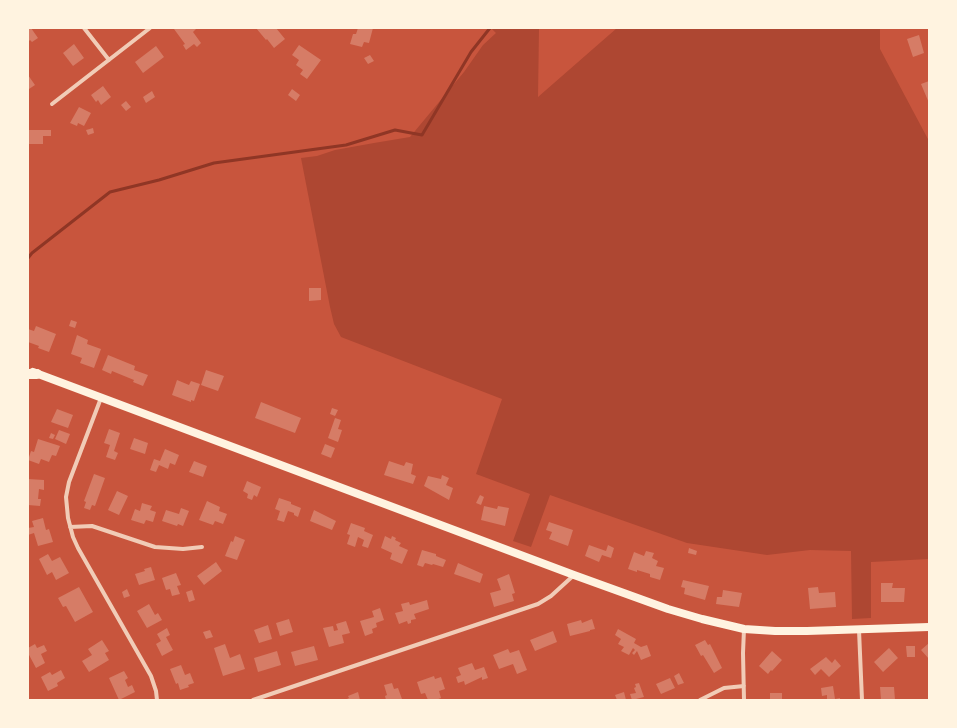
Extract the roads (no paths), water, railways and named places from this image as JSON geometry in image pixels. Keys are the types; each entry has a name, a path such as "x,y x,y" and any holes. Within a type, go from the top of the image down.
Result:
{"main road":[{"path":"31,373 574,575 668,609 721,625 744,629 807,632 929,627"}],"street":[{"path":"84,28 108,60"},
{"path":"52,104 150,28"},
{"path":"100,398 69,482 66,503 70,527 81,553 151,676 156,691 157,700"},
{"path":"70,527 92,526 155,547 183,549 202,547"},
{"path":"254,700 538,604 551,596 574,575"},
{"path":"744,629 744,700"},
{"path":"859,630 862,700"},
{"path":"700,700 724,688 744,686"}],"waterway":[{"path":"28,258 32,253 110,192 159,180 214,163 346,145 395,130 422,135 471,52 490,28"}]}
